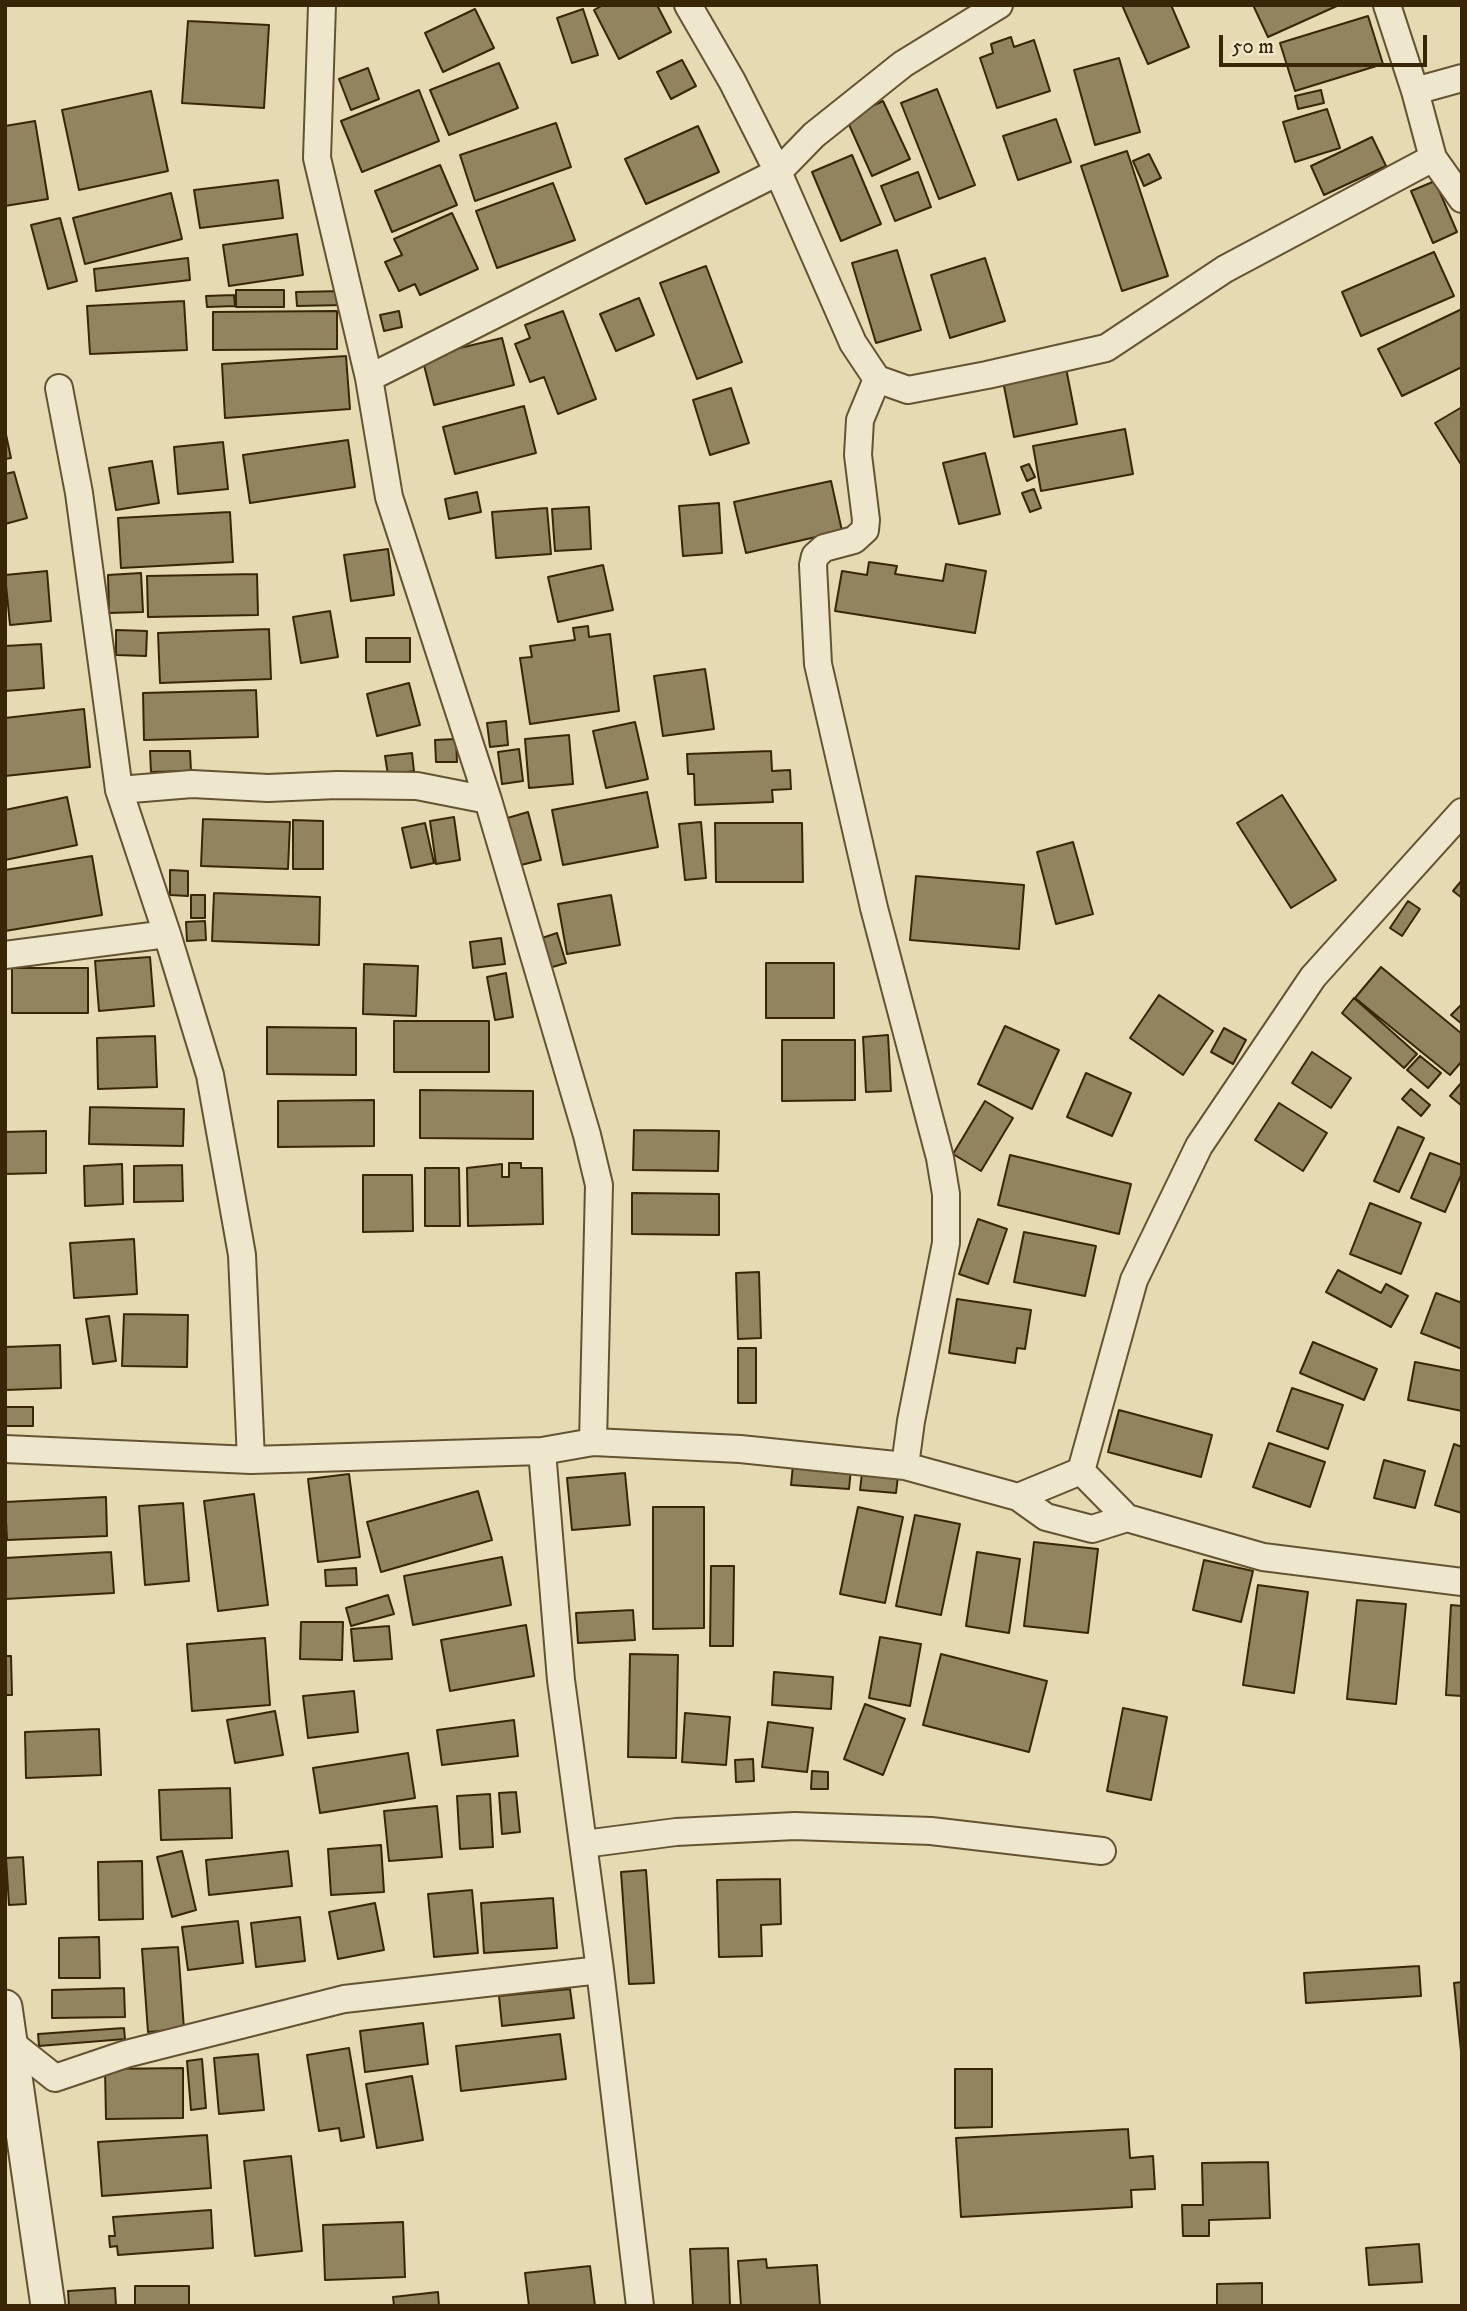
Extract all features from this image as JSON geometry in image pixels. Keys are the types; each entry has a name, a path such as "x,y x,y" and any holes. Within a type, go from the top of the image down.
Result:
{"street":[{"path":"322,5 317,158 369,378 389,497 488,800 583,1121 599,1185 593,1442"},
{"path":"688,5 732,81 778,172 853,343 877,379 908,390 1106,348 1225,269 1433,158"},
{"path":"369,378 778,172 814,135 903,64 999,5"},
{"path":"1387,5 1433,158 1462,199"},
{"path":"1415,91 1462,78"},
{"path":"877,379 860,420 858,455 866,520 864,530 854,540 824,548 815,556 813,565 818,664 874,908 940,1158 946,1194 946,1243 911,1421 905,1466"},
{"path":"59,388 79,493 119,790 210,1074 242,1255 251,1460"},
{"path":"119,790 192,784 268,788 417,786 488,800"},
{"path":"1081,1471 1134,1280 1199,1146 1313,977 1462,812"},
{"path":"5,955 167,934"},
{"path":"5,1449 251,1460 542,1451 593,1442 740,1449 905,1466 1018,1497 1046,1517 1092,1529 1127,1518"},
{"path":"542,1451 561,1680 600,1970 640,2306"},
{"path":"1018,1497 1081,1471"},
{"path":"1081,1471 1127,1518 1263,1557 1462,1582"},
{"path":"584,1844 676,1832 795,1826 932,1831 1102,1851"},
{"path":"11,2043 55,2078 126,2054 344,1999 600,1970"},
{"path":"5,2007 48,2306"}],"building":[{"path":"603,5 657,5 671,32 619,59 594,10"},
{"path":"1122,5 1171,5 1189,47 1148,64"},
{"path":"1253,5 1339,5 1268,37"},
{"path":"475,9 494,48 443,72 425,33"},
{"path":"583,9 598,55 572,63 557,18"},
{"path":"1368,16 1383,64 1295,91 1280,43"},
{"path":"188,21 269,25 264,108 182,103"},
{"path":"1011,37 1014,47 1034,40 1050,91 997,108 980,58 993,53 991,44"},
{"path":"1119,58 1140,132 1095,145 1074,70"},
{"path":"682,60 696,86 671,99 657,72"},
{"path":"499,63 518,108 449,135 430,90"},
{"path":"368,68 379,99 351,110 339,79"},
{"path":"937,89 975,185 939,199 901,103"},
{"path":"419,90 439,141 362,172 341,121"},
{"path":"1321,90 1324,103 1298,109 1295,96"},
{"path":"151,91 168,171 79,190 62,110"},
{"path":"883,101 910,159 872,176 846,118"},
{"path":"1327,109 1340,148 1295,162 1283,122"},
{"path":"1056,119 1071,162 1018,180 1003,136"},
{"path":"35,121 48,199 5,206 5,126"},
{"path":"556,123 571,167 475,201 460,155"},
{"path":"698,126 719,172 646,204 625,159"},
{"path":"1372,137 1386,166 1324,195 1311,166"},
{"path":"1127,151 1168,276 1122,291 1081,166"},
{"path":"1149,154 1161,178 1144,186 1133,161"},
{"path":"852,155 881,224 841,241 812,172"},
{"path":"440,165 457,205 392,232 375,191"},
{"path":"918,172 931,207 895,221 881,186"},
{"path":"278,180 283,218 200,228 194,190"},
{"path":"1435,181 1457,232 1433,243 1411,191"},
{"path":"553,183 575,240 497,268 476,211"},
{"path":"171,193 182,239 85,264 73,218"},
{"path":"452,213 478,269 420,295 415,284 399,291 385,262 402,255 394,239"},
{"path":"60,218 77,281 48,289 31,225"},
{"path":"297,234 303,275 229,286 223,245"},
{"path":"897,250 921,330 876,343 852,263"},
{"path":"1434,252 1454,296 1361,336 1342,292"},
{"path":"188,258 190,280 96,291 94,269"},
{"path":"985,258 1005,321 950,338 931,275"},
{"path":"706,266 742,362 697,379 660,283"},
{"path":"236,290 284,290 284,307 236,307"},
{"path":"344,291 344,305 297,306 296,292"},
{"path":"234,295 235,306 207,307 206,296"},
{"path":"639,298 654,335 616,351 600,314"},
{"path":"184,301 187,350 90,354 87,306"},
{"path":"1462,309 1462,367 1402,396 1378,349"},
{"path":"337,311 337,349 213,350 213,312"},
{"path":"399,311 402,327 384,331 380,315"},
{"path":"563,311 596,399 558,414 544,377 530,382 515,344 530,338 525,325"},
{"path":"502,338 514,385 434,405 422,357"},
{"path":"346,356 350,409 225,418 222,364"},
{"path":"1066,368 1077,424 1014,437 1003,381"},
{"path":"731,388 749,443 710,455 693,400"},
{"path":"524,406 536,453 455,474 443,427"},
{"path":"1462,407 1462,466 1435,423"},
{"path":"1125,429 1133,474 1041,491 1033,446"},
{"path":"5,430 11,458 5,459"},
{"path":"348,440 355,487 250,503 243,455"},
{"path":"223,442 228,489 178,494 174,447"},
{"path":"985,453 1000,514 959,524 943,463"},
{"path":"152,461 159,503 116,510 109,468"},
{"path":"1029,464 1035,477 1027,481 1021,467"},
{"path":"14,472 27,518 5,524 5,474"},
{"path":"831,481 842,531 746,553 734,502"},
{"path":"1034,489 1041,508 1030,512 1022,493"},
{"path":"477,492 481,512 449,519 445,499"},
{"path":"719,503 722,553 683,556 679,506"},
{"path":"589,507 591,549 555,551 552,509"},
{"path":"547,508 551,554 496,558 492,512"},
{"path":"230,512 233,562 121,568 118,518"},
{"path":"388,549 394,595 351,601 344,555"},
{"path":"869,562 897,566 895,574 943,581 946,564 986,571 975,633 835,611 842,571 867,575"},
{"path":"603,565 613,610 558,622 548,577"},
{"path":"47,571 51,621 10,625 5,575"},
{"path":"141,573 143,612 109,613 108,575"},
{"path":"257,574 258,615 148,617 147,576"},
{"path":"330,611 338,657 301,663 293,617"},
{"path":"588,626 589,637 610,634 619,711 530,724 520,658 532,657 530,646 575,640 573,628"},
{"path":"269,629 271,679 160,683 158,633"},
{"path":"116,630 147,631 146,656 116,655"},
{"path":"366,638 410,638 410,662 366,662"},
{"path":"41,644 44,688 5,691 5,646"},
{"path":"705,669 714,729 663,736 654,676"},
{"path":"409,683 420,725 377,736 367,694"},
{"path":"256,690 258,737 144,740 143,693"},
{"path":"84,709 90,767 5,776 5,718"},
{"path":"506,721 508,745 490,747 487,723"},
{"path":"635,722 648,779 606,788 593,731"},
{"path":"569,735 573,784 529,788 525,739"},
{"path":"456,739 457,762 436,762 435,740"},
{"path":"519,749 523,781 502,784 498,752"},
{"path":"150,751 190,751 191,771 151,772"},
{"path":"771,751 772,771 790,770 791,789 772,790 773,802 695,805 694,774 688,774 687,754"},
{"path":"412,753 414,771 388,775 385,756"},
{"path":"647,792 658,847 563,865 552,810"},
{"path":"1282,795 1336,880 1291,908 1237,823"},
{"path":"67,797 77,845 5,860 5,810"},
{"path":"528,812 541,860 517,866 504,819"},
{"path":"454,817 460,860 436,864 430,821"},
{"path":"203,819 290,822 288,869 201,866"},
{"path":"293,820 323,821 323,869 293,869"},
{"path":"701,822 706,878 685,880 679,824"},
{"path":"425,823 434,863 411,868 402,828"},
{"path":"715,823 802,823 803,882 716,882"},
{"path":"1073,842 1093,914 1056,924 1037,852"},
{"path":"92,856 102,915 5,931 5,870"},
{"path":"170,870 188,871 188,896 170,895"},
{"path":"916,876 1024,885 1019,949 910,940"},
{"path":"1462,880 1462,898 1453,891"},
{"path":"214,893 320,897 319,945 212,941"},
{"path":"191,895 205,895 205,918 191,918"},
{"path":"611,895 620,945 567,954 558,904"},
{"path":"1408,901 1420,909 1402,936 1390,928"},
{"path":"205,921 206,940 187,941 186,922"},
{"path":"557,933 566,963 549,968 539,939"},
{"path":"501,938 505,964 473,968 470,942"},
{"path":"150,957 154,1006 99,1011 95,961"},
{"path":"766,963 834,963 834,1018 766,1018"},
{"path":"364,964 418,966 416,1016 363,1014"},
{"path":"1381,967 1462,1034 1462,1061 1450,1075 1355,998"},
{"path":"12,968 88,968 88,1013 12,1013"},
{"path":"506,973 513,1017 495,1020 487,977"},
{"path":"1159,995 1213,1031 1183,1075 1130,1038"},
{"path":"1354,998 1417,1054 1404,1068 1342,1013"},
{"path":"1462,1004 1462,1024 1451,1015"},
{"path":"394,1021 489,1021 489,1072 394,1072"},
{"path":"1005,1026 1059,1050 1032,1109 978,1084"},
{"path":"267,1027 356,1028 356,1075 267,1074"},
{"path":"1224,1028 1246,1040 1233,1064 1211,1052"},
{"path":"888,1035 891,1091 866,1092 863,1037"},
{"path":"155,1036 157,1087 98,1089 97,1038"},
{"path":"782,1040 855,1040 855,1100 782,1101"},
{"path":"1312,1052 1351,1078 1331,1108 1292,1083"},
{"path":"1420,1056 1441,1073 1428,1088 1407,1070"},
{"path":"1086,1073 1131,1093 1112,1136 1067,1117"},
{"path":"1462,1082 1462,1106 1450,1096"},
{"path":"1411,1089 1430,1105 1421,1116 1402,1099"},
{"path":"420,1090 533,1091 533,1139 420,1138"},
{"path":"374,1100 374,1146 278,1147 278,1101"},
{"path":"985,1101 1013,1118 981,1171 953,1154"},
{"path":"1279,1103 1327,1133 1303,1171 1255,1140"},
{"path":"90,1107 184,1109 183,1146 89,1144"},
{"path":"1398,1127 1424,1138 1399,1192 1374,1181"},
{"path":"634,1130 719,1131 718,1171 633,1170"},
{"path":"46,1131 46,1173 5,1174 5,1132"},
{"path":"1430,1153 1462,1165 1462,1173 1445,1212 1411,1198"},
{"path":"1010,1155 1131,1184 1119,1234 998,1205"},
{"path":"509,1163 521,1163 521,1168 542,1168 543,1224 468,1226 467,1168 502,1164 502,1177 509,1177"},
{"path":"122,1164 123,1204 85,1206 84,1166"},
{"path":"182,1165 183,1201 134,1202 134,1166"},
{"path":"425,1168 459,1168 460,1226 425,1226"},
{"path":"363,1175 412,1175 413,1231 363,1232"},
{"path":"632,1193 719,1194 719,1235 632,1234"},
{"path":"1370,1203 1421,1223 1401,1274 1350,1254"},
{"path":"978,1219 1007,1229 988,1284 959,1274"},
{"path":"1024,1232 1096,1246 1085,1296 1014,1282"},
{"path":"134,1239 137,1294 74,1298 70,1243"},
{"path":"1338,1270 1381,1293 1386,1284 1408,1296 1391,1327 1326,1292"},
{"path":"759,1272 761,1338 738,1339 736,1273"},
{"path":"1436,1293 1462,1303 1462,1349 1421,1333"},
{"path":"957,1299 1031,1310 1025,1349 1017,1348 1015,1363 949,1353"},
{"path":"124,1314 188,1315 187,1367 122,1366"},
{"path":"109,1316 116,1361 93,1364 86,1319"},
{"path":"1313,1342 1377,1369 1364,1400 1300,1373"},
{"path":"60,1345 61,1388 5,1390 5,1347"},
{"path":"738,1348 756,1348 756,1403 738,1403"},
{"path":"1415,1362 1462,1371 1462,1411 1408,1400"},
{"path":"1292,1388 1343,1405 1328,1449 1277,1431"},
{"path":"5,1407 33,1407 33,1426 5,1426"},
{"path":"1119,1410 1212,1435 1201,1477 1108,1452"},
{"path":"1269,1443 1325,1462 1310,1507 1253,1487"},
{"path":"1454,1444 1462,1447 1462,1513 1435,1505"},
{"path":"1384,1460 1425,1471 1415,1508 1374,1498"},
{"path":"793,1465 851,1469 849,1489 791,1485"},
{"path":"625,1473 630,1525 572,1530 567,1478"},
{"path":"862,1473 898,1476 896,1493 860,1490"},
{"path":"349,1474 360,1557 318,1562 308,1479"},
{"path":"478,1491 492,1540 381,1572 367,1522"},
{"path":"254,1494 268,1605 218,1611 204,1501"},
{"path":"106,1497 107,1536 7,1540 5,1502"},
{"path":"183,1503 189,1581 145,1585 139,1506"},
{"path":"653,1507 704,1507 704,1628 653,1629"},
{"path":"858,1507 903,1517 885,1603 840,1594"},
{"path":"915,1515 960,1524 941,1615 896,1606"},
{"path":"1034,1542 1098,1549 1088,1633 1024,1626"},
{"path":"111,1552 114,1593 5,1599 5,1558"},
{"path":"977,1552 1020,1559 1009,1633 966,1626"},
{"path":"502,1557 511,1605 413,1625 404,1576"},
{"path":"1204,1560 1253,1571 1241,1622 1193,1610"},
{"path":"711,1566 734,1566 733,1646 710,1646"},
{"path":"356,1568 357,1585 326,1586 325,1570"},
{"path":"1258,1585 1308,1592 1294,1693 1243,1685"},
{"path":"388,1595 394,1614 351,1626 346,1608"},
{"path":"1357,1600 1406,1604 1396,1704 1347,1699"},
{"path":"1451,1605 1462,1606 1462,1696 1446,1695"},
{"path":"633,1610 635,1640 578,1643 576,1613"},
{"path":"301,1622 343,1622 342,1660 300,1659"},
{"path":"526,1625 534,1676 450,1691 441,1640"},
{"path":"389,1626 392,1659 354,1661 351,1629"},
{"path":"880,1637 921,1644 910,1706 869,1698"},
{"path":"265,1638 270,1705 192,1711 187,1644"},
{"path":"630,1654 678,1655 676,1758 628,1757"},
{"path":"941,1654 1047,1681 1029,1752 923,1725"},
{"path":"5,1656 11,1656 12,1695 5,1695"},
{"path":"774,1672 833,1677 831,1709 772,1705"},
{"path":"354,1691 358,1732 308,1738 303,1696"},
{"path":"865,1704 905,1719 883,1775 844,1759"},
{"path":"1123,1708 1167,1717 1151,1800 1107,1791"},
{"path":"275,1711 283,1755 235,1763 227,1720"},
{"path":"685,1713 730,1717 726,1765 682,1762"},
{"path":"514,1720 518,1756 442,1765 437,1730"},
{"path":"768,1722 813,1728 807,1772 762,1767"},
{"path":"99,1729 101,1775 26,1778 25,1732"},
{"path":"408,1753 415,1798 320,1813 313,1768"},
{"path":"753,1759 754,1781 736,1782 735,1760"},
{"path":"812,1771 828,1772 828,1789 811,1789"},
{"path":"230,1788 232,1838 161,1840 159,1790"},
{"path":"516,1792 520,1832 502,1834 499,1793"},
{"path":"490,1794 493,1847 460,1849 457,1796"},
{"path":"437,1806 442,1857 389,1861 384,1811"},
{"path":"381,1845 384,1892 331,1895 328,1849"},
{"path":"182,1851 196,1910 172,1917 157,1857"},
{"path":"288,1851 292,1886 209,1895 206,1860"},
{"path":"23,1857 26,1904 9,1905 6,1858"},
{"path":"142,1861 143,1919 99,1920 98,1862"},
{"path":"646,1870 654,1983 629,1984 621,1872"},
{"path":"780,1879 781,1924 761,1925 762,1956 719,1957 717,1880"},
{"path":"472,1890 478,1953 434,1957 428,1894"},
{"path":"553,1898 557,1948 484,1953 481,1903"},
{"path":"375,1903 384,1950 338,1959 329,1912"},
{"path":"300,1917 305,1961 256,1967 251,1923"},
{"path":"238,1921 243,1963 188,1970 182,1927"},
{"path":"99,1937 100,1978 59,1978 59,1938"},
{"path":"178,1947 184,2029 148,2032 142,1949"},
{"path":"1419,1966 1421,1996 1306,2003 1304,1973"},
{"path":"1462,1982 1462,2061 1454,1983"},
{"path":"124,1988 125,2017 52,2018 52,1990"},
{"path":"570,1989 574,2018 502,2026 499,1996"},
{"path":"423,2023 428,2064 365,2072 360,2031"},
{"path":"124,2028 125,2039 39,2046 38,2034"},
{"path":"560,2034 566,2079 461,2091 456,2046"},
{"path":"349,2048 364,2137 341,2141 339,2128 319,2131 307,2055"},
{"path":"258,2054 264,2110 219,2114 214,2058"},
{"path":"202,2059 206,2108 191,2110 187,2061"},
{"path":"183,2068 183,2118 106,2119 105,2069"},
{"path":"955,2069 992,2069 992,2127 955,2128"},
{"path":"412,2076 423,2140 377,2148 366,2084"},
{"path":"1128,2129 1130,2158 1153,2156 1155,2189 1131,2190 1132,2207 961,2217 956,2138"},
{"path":"207,2135 211,2188 102,2196 98,2142"},
{"path":"291,2156 302,2251 255,2256 244,2161"},
{"path":"1268,2162 1270,2218 1209,2220 1209,2236 1183,2236 1182,2205 1203,2205 1202,2163"},
{"path":"211,2210 213,2248 118,2255 117,2246 110,2247 109,2236 115,2236 113,2217"},
{"path":"403,2222 405,2277 325,2280 323,2225"},
{"path":"1419,2244 1422,2282 1369,2285 1366,2248"},
{"path":"728,2248 730,2306 693,2306 690,2249"},
{"path":"766,2259 767,2268 817,2265 820,2306 741,2306 738,2261"},
{"path":"590,2266 595,2306 529,2306 525,2273"},
{"path":"1262,2283 1262,2306 1217,2306 1217,2284"},
{"path":"135,2286 189,2286 189,2306 135,2306"},
{"path":"115,2288 116,2306 69,2306 68,2291"},
{"path":"438,2292 439,2306 394,2306 393,2297"}]}
